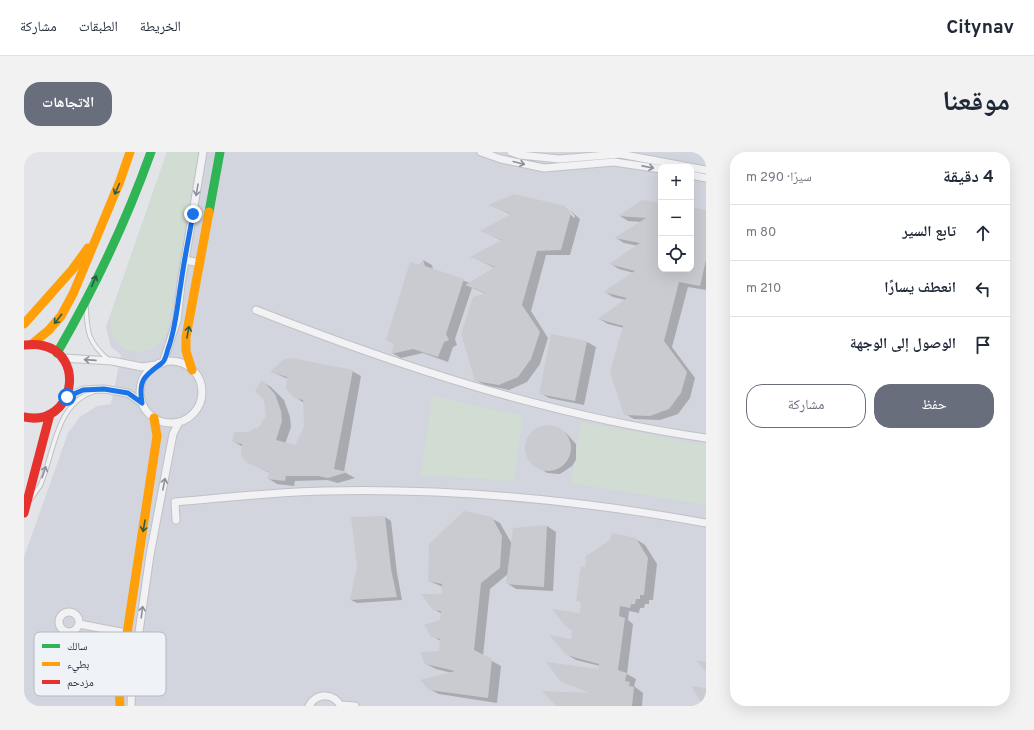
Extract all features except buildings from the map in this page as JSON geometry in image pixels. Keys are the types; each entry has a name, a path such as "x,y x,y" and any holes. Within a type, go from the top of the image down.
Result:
{"main road":[{"path":"28,344 49,330 61,316 73,294 120,182 130,152"},
{"path":"60,355 136,194 151,152"},
{"path":"192,370 186,351 186,337 220,152"},
{"path":"24,324 72,270 97,236"},
{"path":"24,417 39,418 50,414 60,407 67,397 70,377 68,367 60,355 44,345 28,344"},
{"path":"25,509 50,414"},
{"path":"126,632 157,436 154,418"},
{"path":"120,696 120,706"}],"street":[{"path":"178,424 162,422 154,418 142,403 140,392 142,382 148,372 160,364 177,320 185,260 203,152"},
{"path":"482,152 507,160 544,168 614,162 658,169"},
{"path":"511,152 520,155 559,159 620,154 706,170"},
{"path":"694,176 706,178"},
{"path":"185,260 200,263"},
{"path":"256,310 331,340 497,393 620,422 706,438"},
{"path":"60,355 142,367 174,361 184,364 192,370 198,377 202,386 200,404 189,418 178,424 173,434 150,556 139,632"},
{"path":"67,397 83,390 104,389 128,393 142,403"},
{"path":"176,520 175,502 278,493 369,491 461,494 552,500 652,513 706,523"},
{"path":"139,553 150,556"},
{"path":"79,624 121,632"},
{"path":"131,696 131,706"},
{"path":"309,706 315,698 326,696 337,700 341,706 355,706"}],"lane":[{"path":"86,302 88,332 91,342 112,362"},
{"path":"25,509 40,486 57,436 71,407 79,398 104,389"}],"shaded area":[{"path":"167,152 706,152 706,706 24,706 24,557 68,433 80,417 97,406 111,404 121,355 111,347 106,327"},
{"path":"167,152 198,152 167,334 153,348 137,352 126,349 117,343 113,336 109,320"},
{"path":"432,396 523,416 514,481 421,475"},
{"path":"581,422 706,445 706,505 571,483"}],"traffic: fast":[{"path":"57,353 84,304 108,255 131,204 151,152"},
{"path":"209,212 220,152"}],"traffic: slow":[{"path":"32,344 49,330 61,316 73,294 120,181 130,152"},
{"path":"192,370 186,351 186,337 209,212"},
{"path":"24,324 72,270 88,248"},
{"path":"127,632 157,436 154,418"},
{"path":"120,696 120,706"}],"traffic: jam":[{"path":"24,345 40,345 55,351 64,361 69,374 69,388 64,401 55,411 41,417 24,417"},
{"path":"24,513 50,414"}],"route":[{"path":"67,397 83,390 104,389 128,393 142,403 140,392 142,382 148,372 156,365 163,362 172,341 177,320 181,284 193,214"}]}
